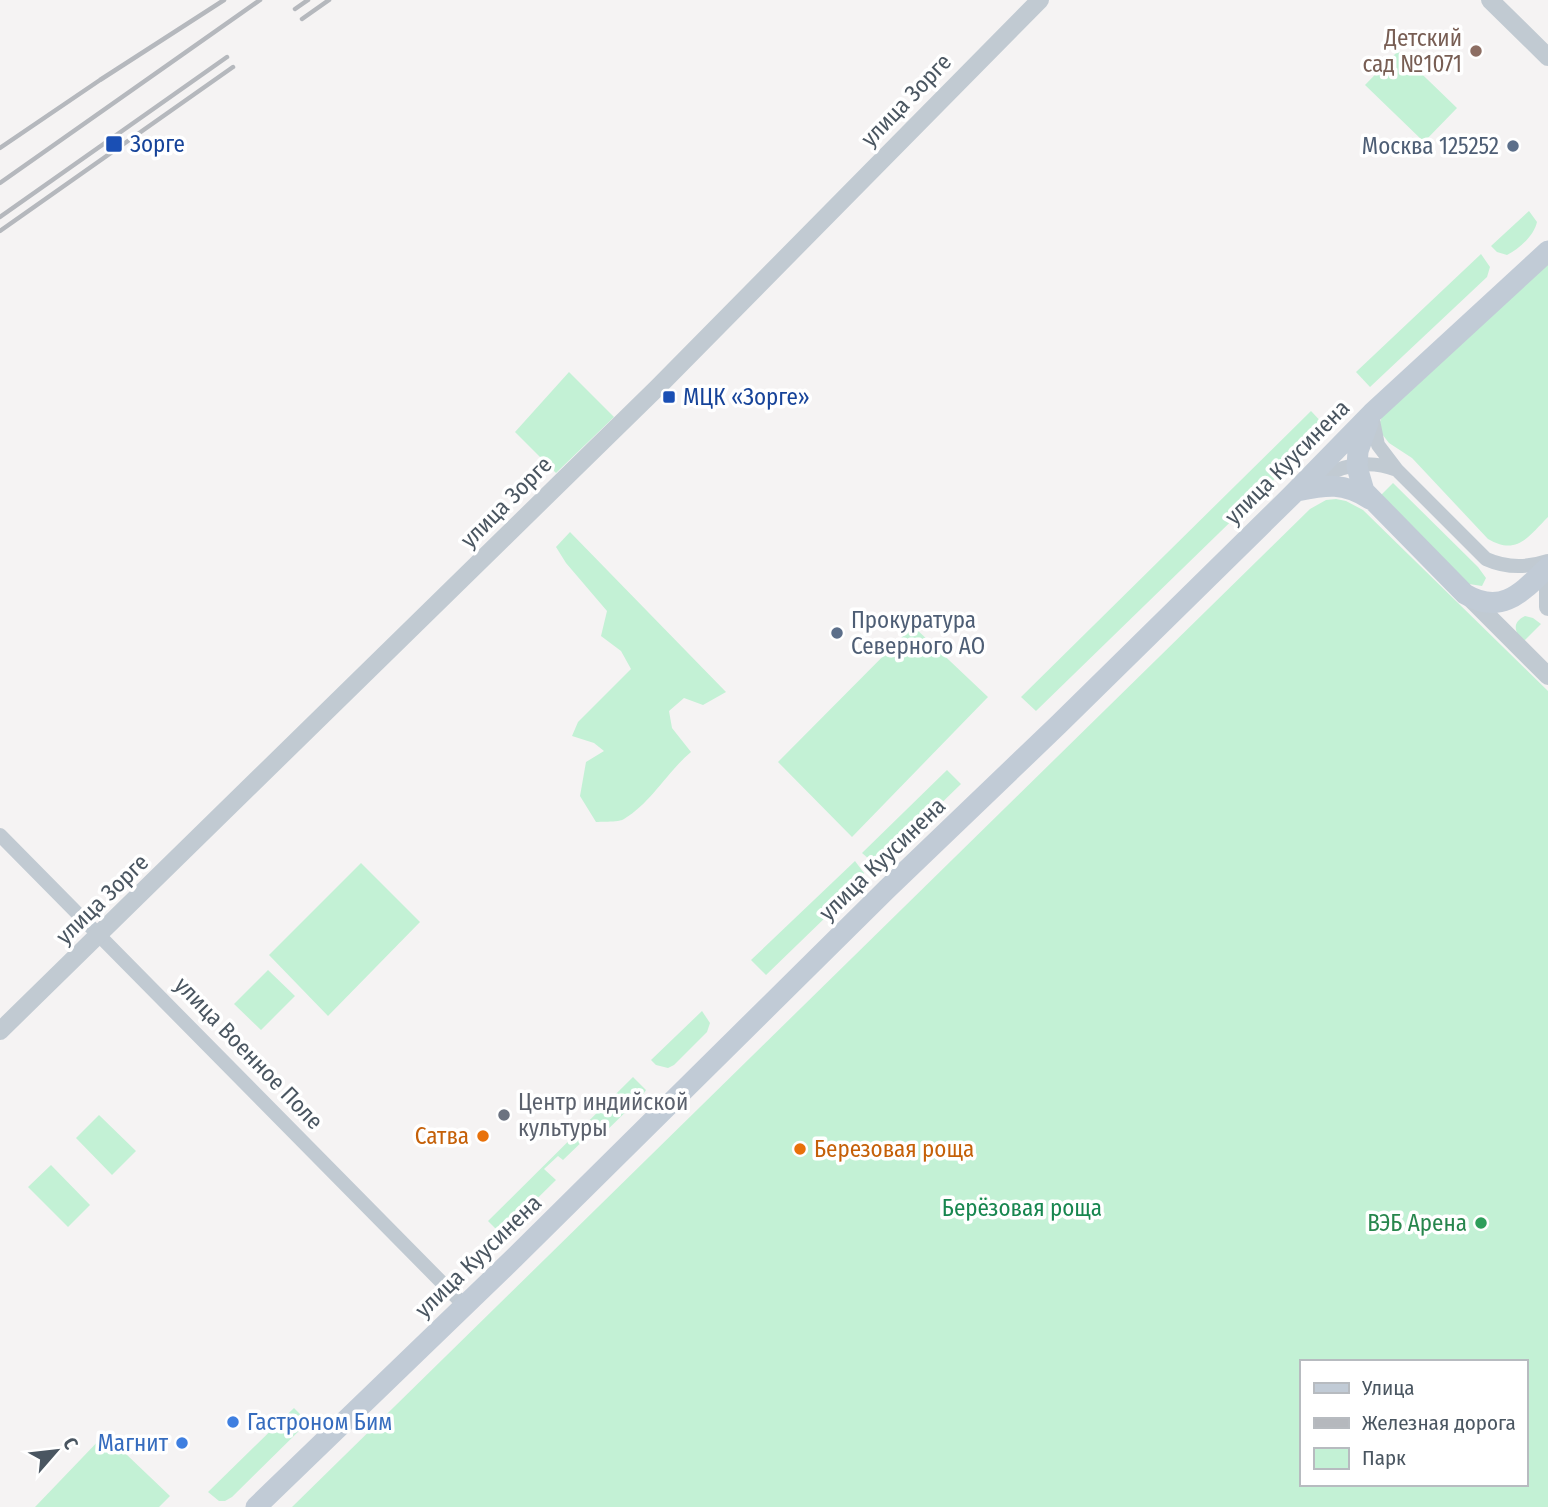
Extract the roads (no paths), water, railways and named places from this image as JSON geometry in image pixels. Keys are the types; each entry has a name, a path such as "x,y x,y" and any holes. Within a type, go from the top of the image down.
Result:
{"main road":[{"name":"улица Куусинена","path":"256,1507 465,1306 887,889 1026,757 1372,414 1548,251"},
{"path":"1372,414 1358,451 1360,482 1370,499 1465,594 1479,601 1504,601 1527,587 1548,567"},
{"path":"1297,491 1336,485 1348,487 1370,499"}],"street":[{"name":"улица Зорге","path":"0,1031 675,370 1040,0"},
{"path":"1490,0 1548,57"},
{"path":"1372,414 1378,446 1397,470 1486,559 1513,567 1548,561"},
{"path":"1297,491 1329,472 1357,464 1372,463 1397,470"},
{"path":"1548,588 1548,607"},
{"path":"1465,594 1548,676"},
{"name":"улица Военное Поле","path":"0,835 465,1306"}],"railway":[{"path":"0,148 224,0"},
{"path":"0,183 260,0"},
{"path":"295,9 308,0"},
{"path":"302,19 329,0"},
{"path":"0,217 227,57"},
{"path":"0,231 233,67"}],"place":[{"name":"Детский сад №1071","path":"1476,51"},
{"name":"Зорге","path":"114,144"},
{"name":"Москва 125252","path":"1513,146"},
{"name":"МЦК «Зорге»","path":"669,397"},
{"name":"Прокуратура Северного АО","path":"837,633"},
{"name":"Центр индийской культуры","path":"504,1115"},
{"name":"Сатва","path":"483,1136"},
{"name":"Березовая роща","path":"800,1149"},
{"name":"ВЭБ Арена","path":"1481,1223"},
{"name":"Гастроном Бим","path":"233,1422"},
{"name":"Магнит","path":"182,1443"}],"park label":[{"name":"Берёзовая роща","path":"1022,1208"}]}
